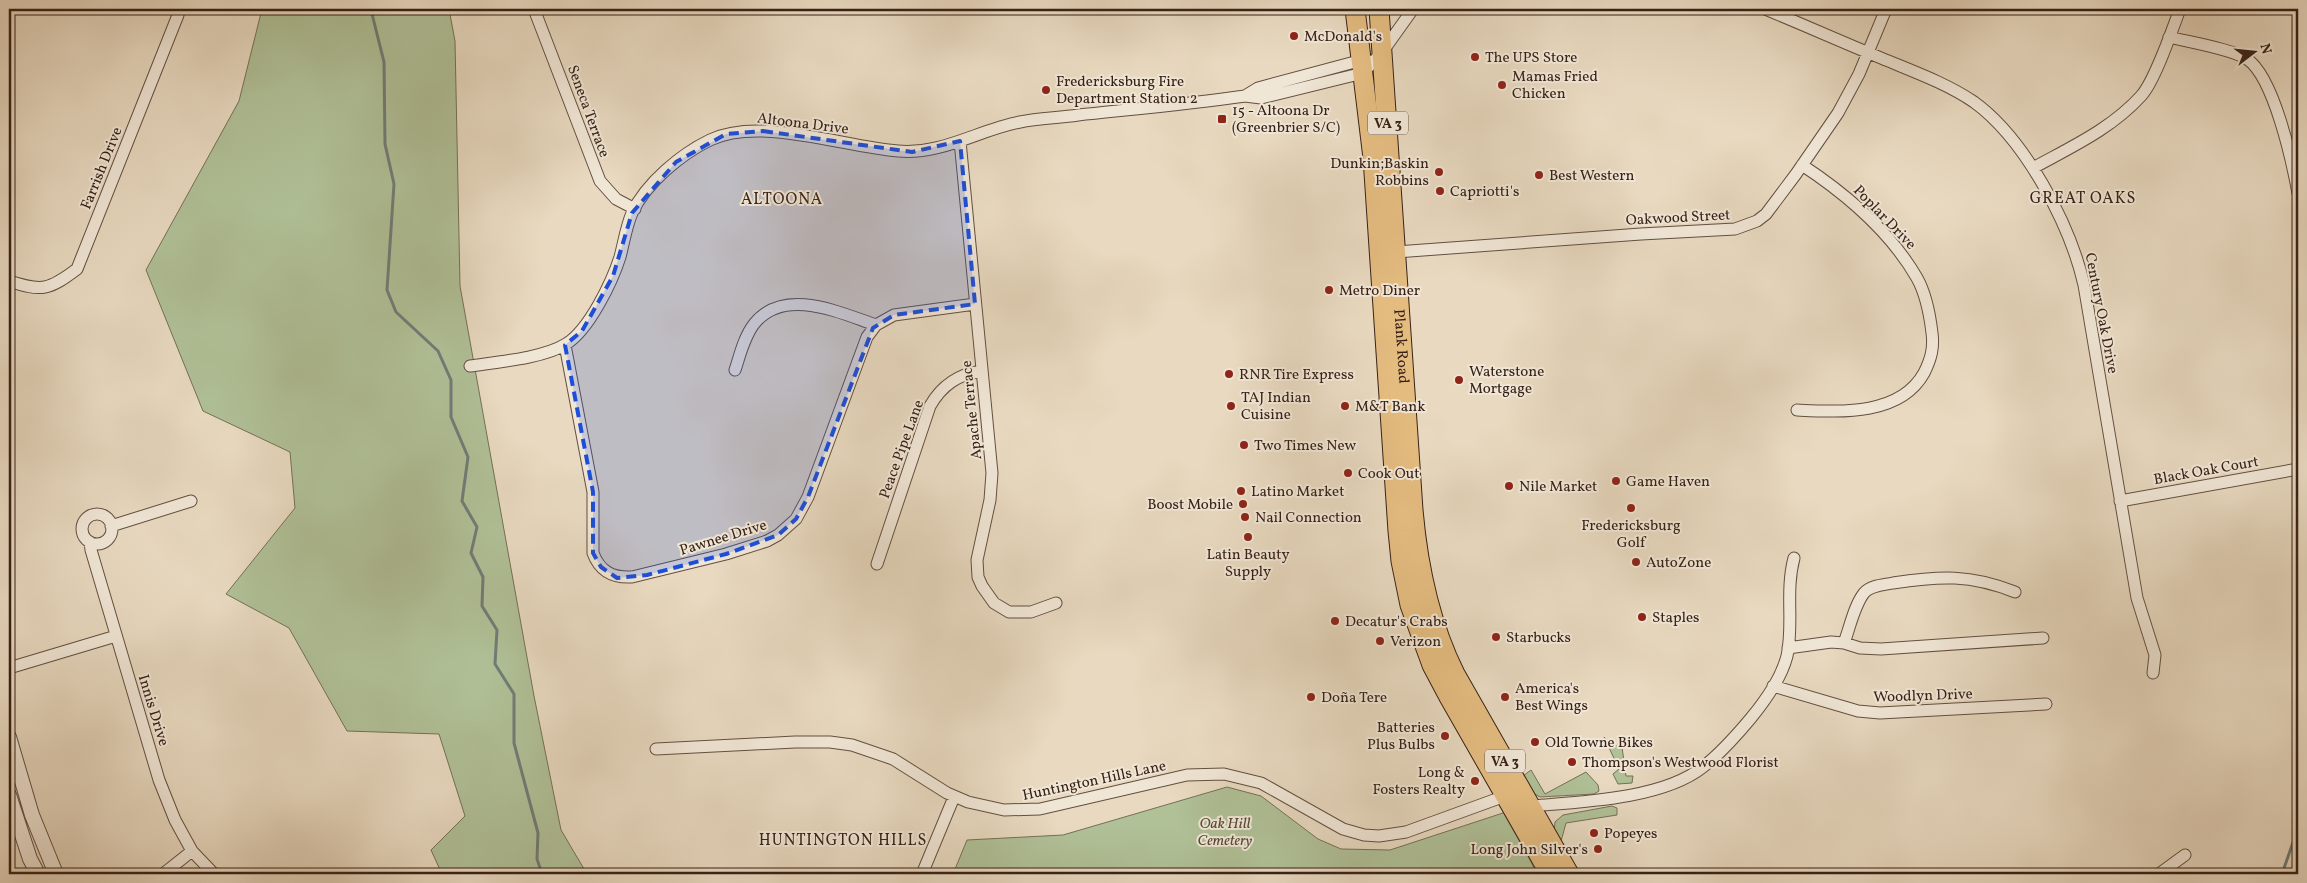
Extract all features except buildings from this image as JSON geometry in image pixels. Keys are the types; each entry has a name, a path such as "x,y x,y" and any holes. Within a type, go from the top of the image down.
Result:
{"highway":[{"name":"Plank Road","path":"1355,9 1373,158 1399,541 1410,605 1421,637 1440,680 1505,796"},
{"name":"Plank Road","path":"1379,9 1416,542 1427,599 1441,642 1455,674 1531,806"},
{"path":"1382,294 1389,308 1400,316"},
{"path":"1385,344 1394,348 1404,375"},
{"name":"VA 3","path":"1505,796 1550,874"},
{"name":"VA 3","path":"1531,806 1569,874"}],"street":[{"name":"Farrish Drive","path":"9,281 31,288 46,288 65,278 77,268 178,15 178,9"},
{"name":"Seneca Terrace","path":"534,9 600,181 616,199 635,209"},
{"path":"1363,67 1383,51 1413,9"},
{"name":"Century Oak Drive","path":"1765,9 1956,91 1991,116 2033,168 2072,241 2081,272 2137,598 2155,655 2153,673"},
{"name":"Oakwood Street","path":"1396,252 1735,229 1752,224 1766,214 1802,165 1852,88 1886,9"},
{"path":"2033,168 2102,131 2142,95 2180,9"},
{"path":"2169,37 2210,47 2247,59 2263,78 2276,105 2298,193"},
{"name":"Altoona Drive","path":"470,366 522,358 565,345 582,331 613,276 627,227 635,209 659,178 676,162 702,144 726,134 745,131 768,131 912,152 929,150 960,142 993,128 1033,120 1245,96 1260,98 1363,67"},
{"name":"Apache Terrace","path":"960,142 992,488 978,560 978,576 994,603 1009,612 1031,612 1056,603"},
{"name":"Poplar Drive","path":"1797,410 1830,411 1876,406 1903,397 1914,388 1925,371 1933,351 1926,301 1918,280 1906,261 1890,241 1853,203 1802,165"},
{"path":"735,370 748,334 754,324 762,316 779,307 791,304 815,306 876,325 884,319 902,313 975,304"},
{"name":"Pawnee Drive","path":"565,345 592,492 593,553 606,572 617,578 632,577 726,554 767,541 778,535 792,523 802,511 808,497 864,345 876,325"},
{"name":"Peace Pipe Lane","path":"877,564 930,406 936,395 952,380 963,375 982,371"},
{"name":"Black Oak Court","path":"2120,501 2298,469"},
{"path":"111,526 191,500"},
{"path":"102,516 111,526 108,539 100,544 90,542 84,537 82,529 89,517 102,516"},
{"name":"Innis Drive","path":"90,542 90,550 159,780 175,820 192,851 214,874"},
{"path":"1505,796 1531,806 1603,800 1658,788 1692,774 1722,750 1741,730 1773,686 1784,666 1788,648 1788,587 1794,558"},
{"path":"1844,643 1864,593 1874,587 1940,576 1987,582 2015,592"},
{"path":"9,668 116,636"},
{"path":"1788,648 1831,642 1844,643 1860,648 1881,649 2043,638"},
{"name":"Woodlyn Drive","path":"1773,686 1858,711 1880,713 2046,704"},
{"path":"9,737 32,815 56,874"},
{"name":"Huntington Hills Lane","path":"656,750 794,742 830,742 852,745 894,759 954,797 1004,810 1040,810 1187,775 1224,774 1261,783 1343,829 1364,835 1379,836 1406,832 1505,796"},
{"path":"9,795 30,859 38,874"},
{"path":"922,874 954,797"},
{"path":"163,874 192,851"},
{"path":"2159,874 2185,855"}],"highlighted area":[{"path":"763,131 912,152 960,141 975,304 894,315 873,328 808,497 796,519 778,535 726,554 647,575 617,578 601,567 593,553 593,492 565,345 582,331 613,276 632,213 676,162 726,134"}],"green space":[{"path":"262,9 449,9 455,41 460,286 534,696 561,830 587,874 442,874 431,850 465,816 439,734 347,731 289,628 226,594 295,508 290,452 203,411 146,270 239,101"},
{"path":"1604,737 1612,745 1622,747 1626,776 1633,776 1632,783 1618,784 1613,774 1619,769"},
{"path":"1531,770 1545,794 1586,772 1598,785 1599,791 1594,794 1540,797 1533,793 1523,776"},
{"name":"Oak Hill Cemetery","path":"1227,787 1261,796 1318,839 1341,849 1390,850 1506,812 1537,874 953,874 967,840 1063,835"},
{"path":"1612,806 1617,808 1617,815 1566,823 1560,845 1554,833 1555,822 1563,815"}],"waterway":[{"path":"373,9 372,14 384,62 385,144 394,184 387,290 396,312 438,351 451,380 451,417 468,457 462,501 477,527 471,553 483,577 482,606 497,630 495,664 514,694 514,743 538,833 537,859 542,874"},
{"path":"2282,874 2298,828"}],"place":[{"name":"McDonald's","path":"1294,36"},
{"name":"The UPS Store","path":"1475,57"},
{"name":"Mamas Fried Chicken","path":"1502,85"},
{"name":"Fredericksburg Fire Department Station 2","path":"1046,90"},
{"name":"15 - Altoona Dr (Greenbrier S/C)","path":"1222,119"},
{"name":"Dunkin;Baskin Robbins","path":"1439,172"},
{"name":"Best Western","path":"1539,175"},
{"name":"Capriotti's","path":"1440,191"},
{"name":"Metro Diner","path":"1329,290"},
{"name":"RNR Tire Express","path":"1229,374"},
{"name":"Waterstone Mortgage","path":"1459,380"},
{"name":"TAJ Indian Cuisine","path":"1231,406"},
{"name":"M&T Bank","path":"1345,406"},
{"name":"Two Times New","path":"1244,445"},
{"name":"Cook Out","path":"1348,473"},
{"name":"Game Haven","path":"1616,481"},
{"name":"Nile Market","path":"1509,486"},
{"name":"Latino Market","path":"1241,491"},
{"name":"Boost Mobile","path":"1243,504"},
{"name":"Fredericksburg Golf","path":"1631,508"},
{"name":"Nail Connection","path":"1245,517"},
{"name":"Latin Beauty Supply","path":"1248,537"},
{"name":"AutoZone","path":"1636,562"},
{"name":"Staples","path":"1642,617"},
{"name":"Decatur's Crabs","path":"1335,621"},
{"name":"Starbucks","path":"1496,637"},
{"name":"Verizon","path":"1380,641"},
{"name":"Doña Tere","path":"1311,697"},
{"name":"America's Best Wings","path":"1505,697"},
{"name":"Batteries Plus Bulbs","path":"1445,736"},
{"name":"Old Towne Bikes","path":"1535,742"},
{"name":"Thompson's Westwood Florist","path":"1572,762"},
{"name":"Long & Fosters Realty","path":"1475,781"},
{"name":"Popeyes","path":"1594,833"},
{"name":"Long John Silver's","path":"1598,849"}],"district":[{"name":"GREAT OAKS","path":"2083,197"},
{"name":"ALTOONA","path":"782,198"},
{"name":"HUNTINGTON HILLS","path":"843,839"}]}
